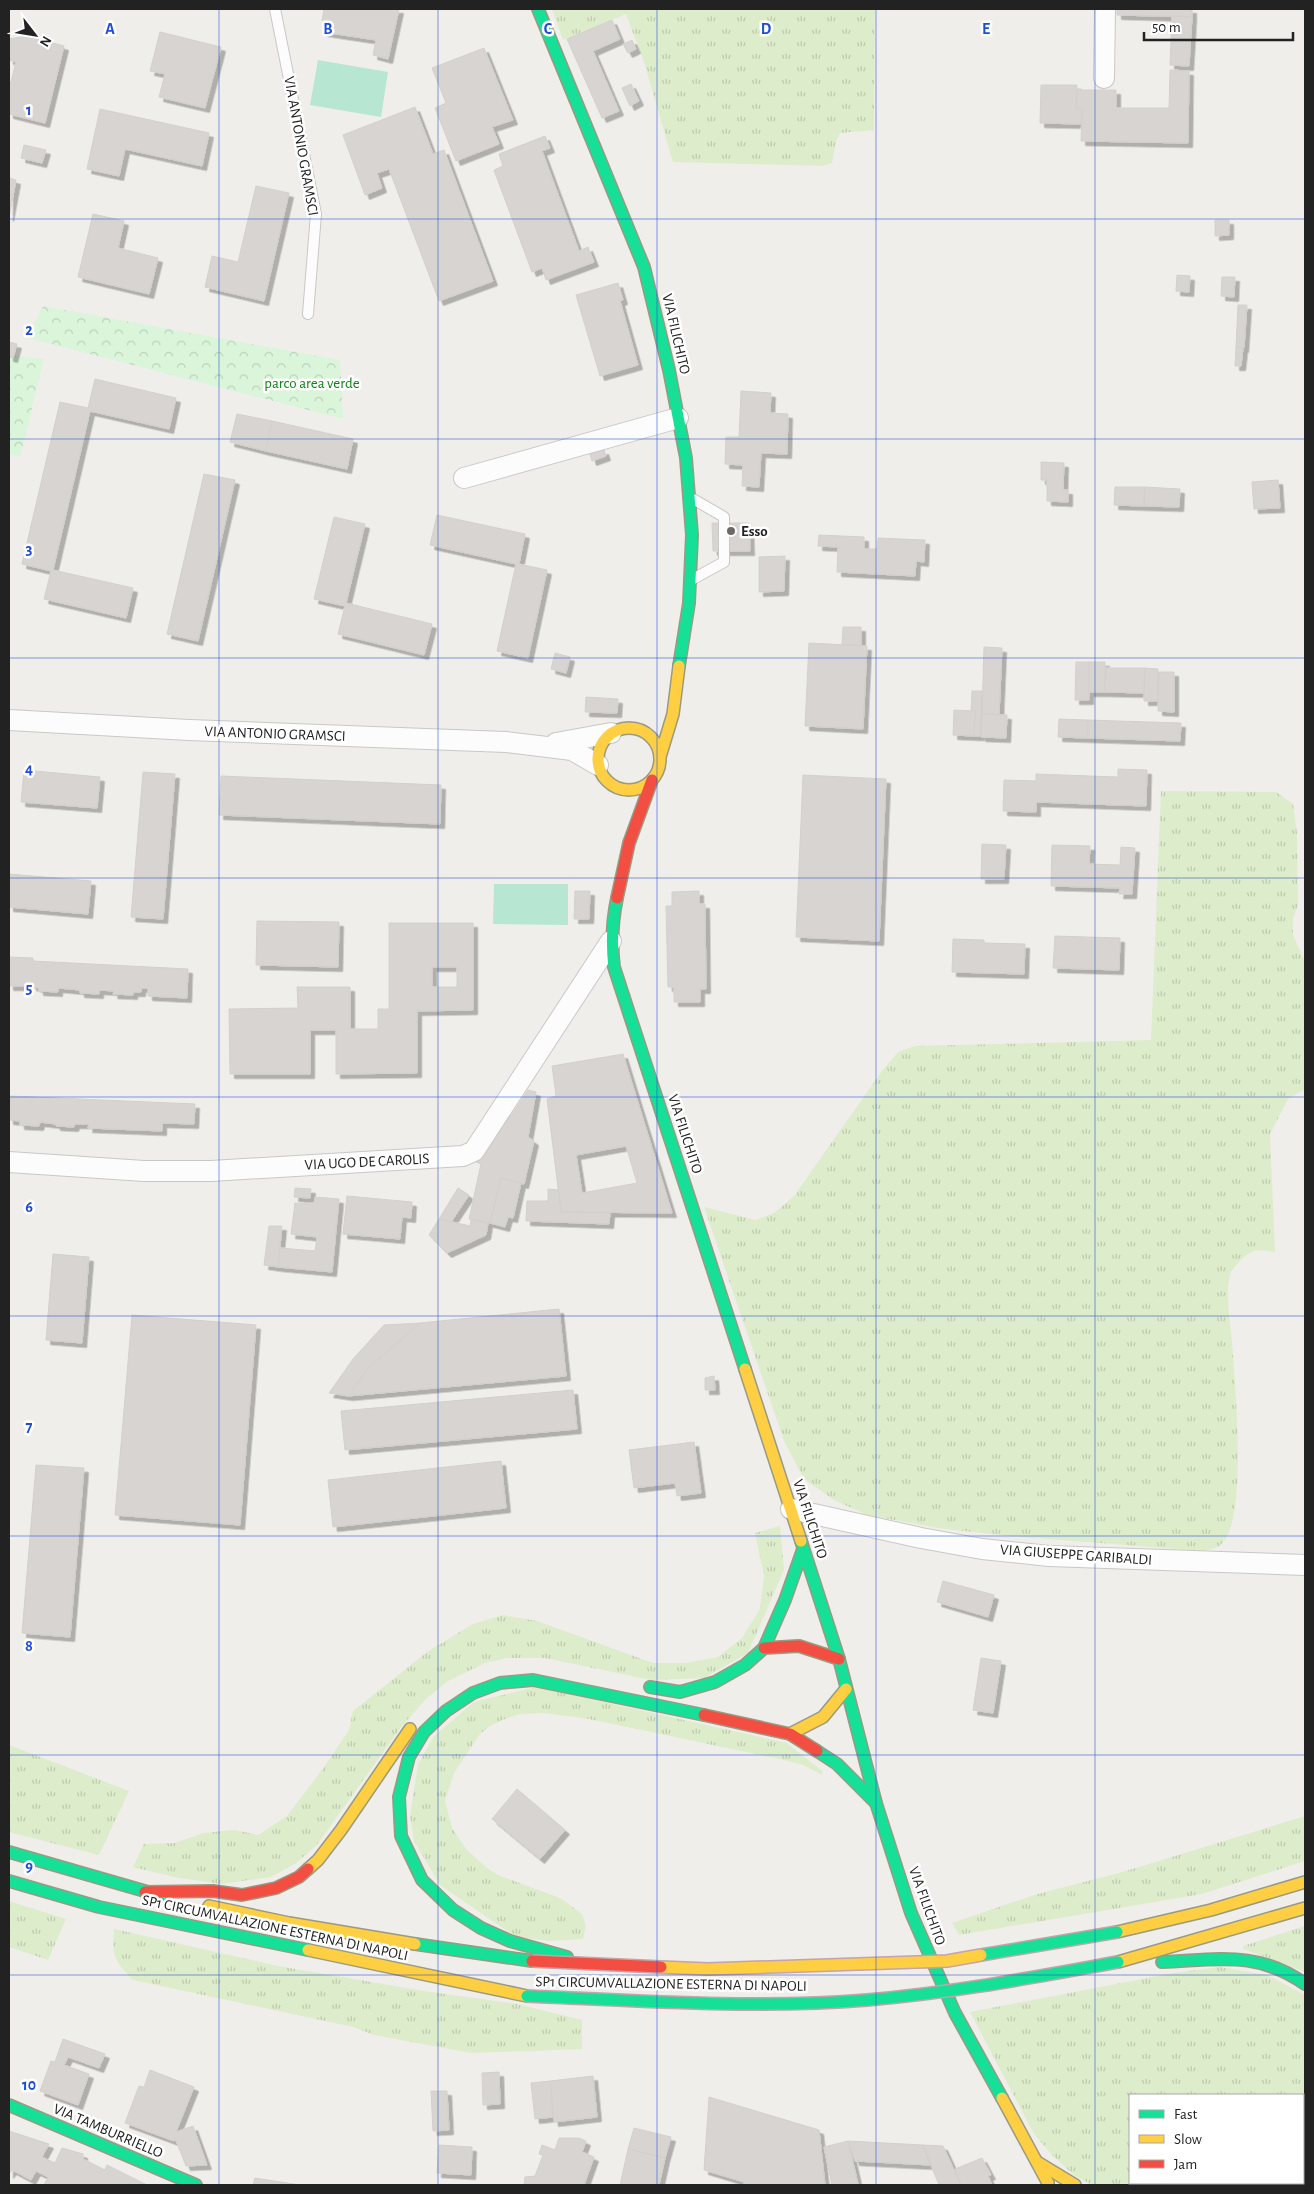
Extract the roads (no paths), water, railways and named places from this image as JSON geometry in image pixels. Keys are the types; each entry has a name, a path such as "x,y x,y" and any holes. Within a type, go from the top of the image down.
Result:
{"main road":[{"name":"VIA FILICHITO","path":"538,9 644,267 663,342 686,458 692,535 690,580 685,636 673,714 660,756"},
{"name":"VIA FILICHITO","path":"663,706 676,685"},
{"path":"638,730 653,718"},
{"path":"612,787 634,790 644,787 652,780 658,770 660,756 657,746 651,737 638,730 624,728 611,734 599,748 598,765 601,775 612,787 618,800"},
{"name":"VIA FILICHITO","path":"652,780 629,843 612,922 611,941 614,967 839,1659 876,1802 912,1913 955,2013 1049,2185"},
{"name":"VIA FILICHITO","path":"624,814 629,843"},
{"path":"638,1686 680,1692 715,1682 745,1665 764,1648 804,1549"},
{"path":"764,1648 799,1646 839,1659"},
{"path":"607,1966 550,1953 510,1941 481,1928 453,1910 422,1880 401,1836 399,1797 410,1757 424,1732 446,1711 473,1693 500,1683 533,1680 649,1702 790,1734 837,1764 876,1802"},
{"path":"790,1734 823,1717 846,1689"},
{"path":"145,1892 213,1891 242,1895 276,1888 298,1877 318,1860 342,1830 417,1720"},
{"name":"SP1 CIRCUMVALLAZIONE ESTERNA DI NAPOLI","path":"9,1852 145,1892 257,1917 395,1941 532,1961 607,1966 708,1969 947,1961 1117,1932 1210,1910 1305,1882"},
{"name":"SP1 CIRCUMVALLAZIONE ESTERNA DI NAPOLI","path":"9,1881 99,1907 527,1996 704,2003 830,2002 936,1994 1118,1962 1305,1908"},
{"path":"1118,1962 1179,1962 1207,1958 1247,1959 1276,1966 1305,1984"},
{"name":"VIA TAMBURRIELLO","path":"9,2105 196,2185"},
{"path":"1037,2162 1075,2185"}],"street":[{"path":"1104,78 1105,9"},
{"path":"464,478 678,418"},
{"name":"VIA ANTONIO GRAMSCI","path":"9,720 208,731 506,742 572,750 598,765"},
{"name":"VIA ANTONIO GRAMSCI","path":"542,745 611,734"},
{"name":"VIA UGO DE CAROLIS","path":"9,1162 144,1171 201,1171 463,1156 474,1150 611,941"},
{"name":"VIA GIUSEPPE GARIBALDI","path":"791,1510 930,1539 982,1548 1049,1556 1305,1565"}],"lane":[{"name":"VIA ANTONIO GRAMSCI","path":"275,9 316,214 308,314"},
{"path":"689,497 724,517 724,562 690,580"}],"place":[{"name":"Esso","path":"731,531"}],"park label":[{"name":"parco area verde","path":"312,383"}]}
